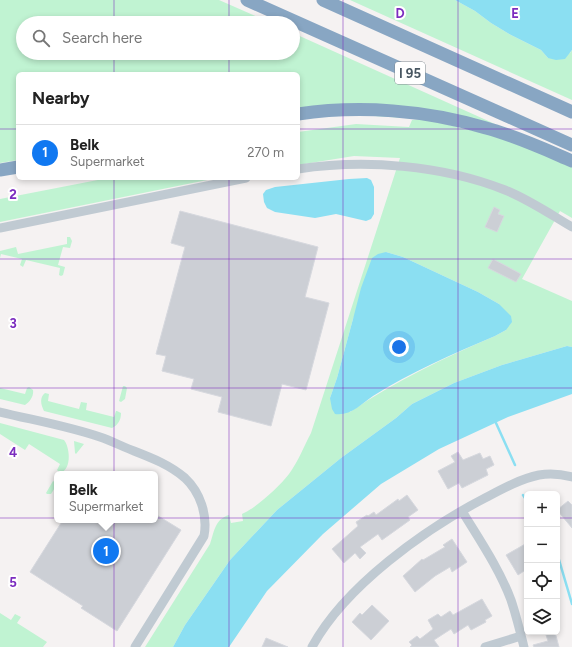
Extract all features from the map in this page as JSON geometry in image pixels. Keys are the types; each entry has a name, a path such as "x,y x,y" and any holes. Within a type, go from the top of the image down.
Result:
{"highway":[{"name":"I 95","path":"247,0 283,16"},
{"name":"I 95","path":"323,0 572,112"},
{"name":"I 95","path":"300,24 572,145"},
{"path":"300,114 339,111 377,111 404,112 438,117 503,133 572,160"},
{"path":"0,170 16,167"}],"street":[{"path":"300,169 323,165 389,165 474,179 507,191 572,227"},
{"path":"0,228 236,180"},
{"path":"0,412 99,437 154,459 175,470 185,478 196,492 205,519 204,536 135,647"},
{"path":"312,647 330,620 358,589 404,550 434,528 462,510 495,493 530,478 553,474 572,477"},
{"path":"462,510 507,592 514,610 524,647"},
{"path":"485,647 521,636"}],"green space":[{"path":"0,0 219,0 255,16 16,16 16,60 300,60 300,36 495,124 300,111 300,72 16,72 16,160 0,163"},
{"path":"350,0 455,0 475,11 511,35 541,50 548,58 570,53 572,50 572,100"},
{"path":"424,119 500,137 572,166 572,218 560,211 522,279 572,301 572,347 567,346 502,365 454,383 412,404 396,418 341,458 277,510 230,560 185,625 173,647 145,647 210,544 218,523 224,517 229,515 231,523 243,521 242,514 254,507 273,491 289,474 298,459 311,433 400,158 354,156 300,165 300,132 356,124 409,127 412,120","holes":["386,252 403,257 478,292 499,304 506,330 420,371 384,390 350,412 330,398 353,319"]},
{"path":"98,180 207,180 0,222 0,199"},
{"path":"67,237 70,237 72,241 70,248 63,247 58,265 65,267 63,275 61,276 59,275 60,268 26,260 23,267 20,265 22,259 1,254 0,258 0,251 16,247 18,254 67,244"},
{"path":"123,386 127,388 125,399 121,402 119,401"},
{"path":"29,387 33,390 33,394 30,401 25,405 0,399 0,388 25,394 27,388"},
{"path":"45,393 49,394 48,401 79,409 81,402 87,403 86,410 114,417 117,411 121,413 120,420 112,428 44,411 41,402"},
{"path":"0,423 64,440 69,453 67,468 64,471 58,471 57,470 60,464 29,444 25,450 0,434"},
{"path":"74,441 84,444 76,454 75,453"},
{"path":"53,481 54,489 51,494 46,493"},
{"path":"0,613 11,620 15,614 21,617 17,623 47,642 43,647 0,647"}],"water":[{"path":"455,0 572,0 572,50 565,59 556,60 548,58 541,50 511,35 475,11"},
{"path":"367,178 371,180 374,187 374,214 371,219 366,221 336,214 315,218 275,212 267,208 264,202 263,194 266,190 275,187"},
{"path":"386,252 403,257 478,292 499,304 511,316 512,322 506,330 402,379 351,411 335,414 332,409 330,398 337,378 361,288 372,258 378,254"},
{"path":"567,346 572,347 572,394 508,417 439,449 381,484 323,534 267,591 229,647 173,647 185,625 230,560 277,510 341,458 396,418 412,404 454,383 502,365"}],"building":[{"path":"494,207 500,210 498,214 504,216 497,232 485,227"},
{"path":"180,211 318,247 305,297 329,303 306,390 282,384 271,426 218,412 222,397 191,389 194,379 162,371 166,356 156,354 185,247 171,243"},
{"path":"493,259 521,274 516,282 488,268"},
{"path":"458,452 463,460 480,453 483,459 490,456 494,465 486,469 488,475 462,488 459,483 448,489 438,471 455,462 451,456"},
{"path":"407,495 418,510 408,517 410,520 382,540 378,534 360,547 366,553 360,559 355,553 344,563 332,549 358,526 356,522 374,512 376,515 398,499 399,501"},
{"path":"568,501 572,505 572,528 560,514 560,508"},
{"path":"158,516 181,530 117,631 81,608 83,606 30,572 61,523 158,523"},
{"path":"452,539 467,562 452,572 450,567 435,576 415,592 403,576 422,559 423,560 445,547 443,545"},
{"path":"524,545 524,571 518,575 506,555"},
{"path":"482,599 492,616 485,620 486,622 471,630 468,625 454,634 451,629 434,640 439,647 410,647 412,645 409,642 417,636 420,639 433,629 428,620 438,614 441,617 450,611 453,615"},
{"path":"372,605 389,621 371,640 352,622 360,613 362,615"},
{"path":"546,635 556,635 559,647 534,647 533,645 548,641"},
{"path":"266,638 288,647 262,647"}],"waterway":[{"path":"496,423 515,465"},
{"path":"560,563 572,604"}],"place":[{"name":"Belk","path":"106,551"}]}
